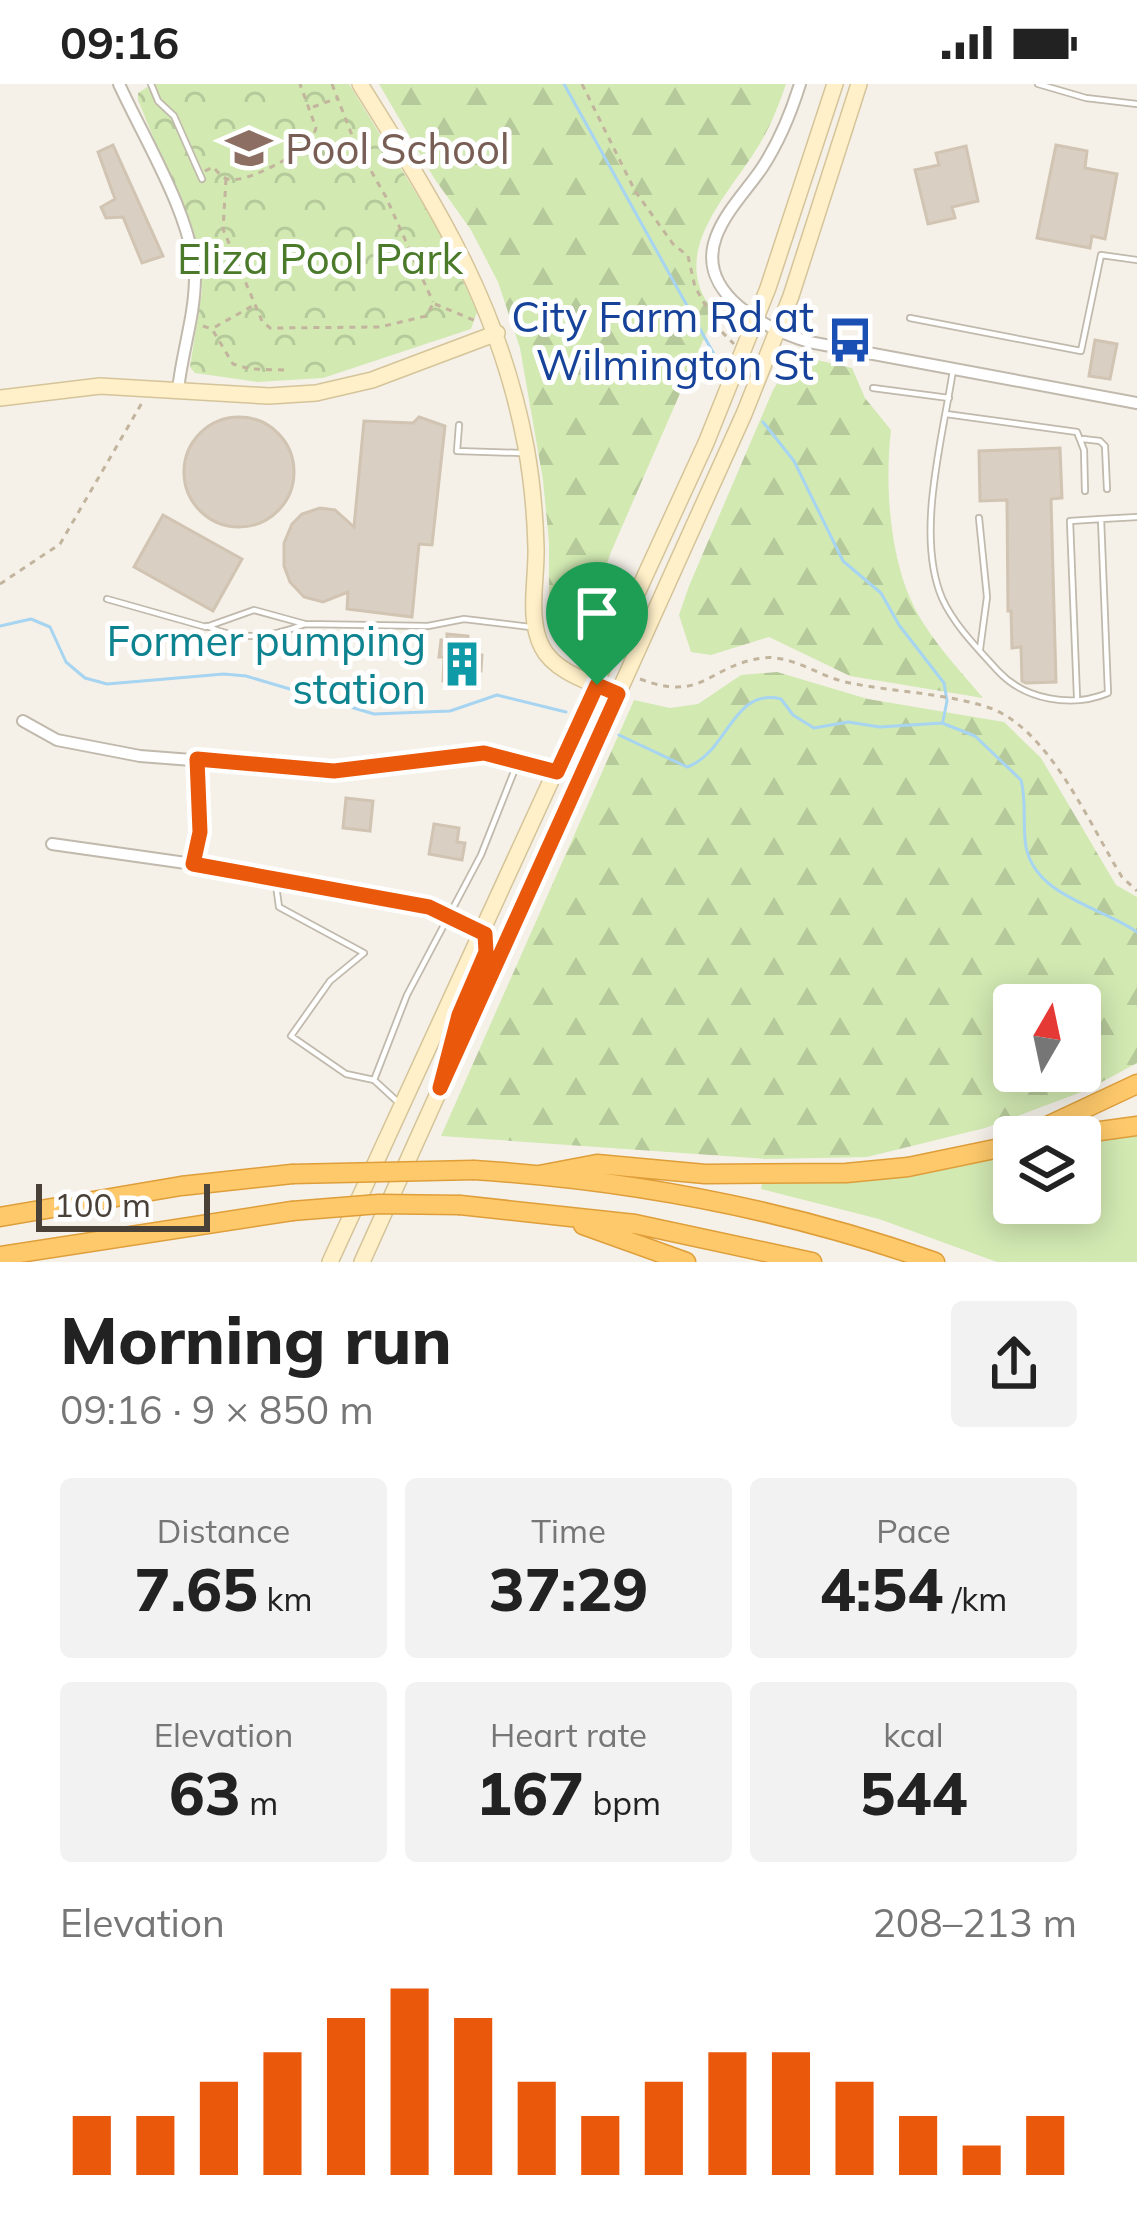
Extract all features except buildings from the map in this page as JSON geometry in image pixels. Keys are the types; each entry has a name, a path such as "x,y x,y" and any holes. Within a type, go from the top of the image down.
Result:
{"highway":[{"path":"1069,1116 1137,1084"},
{"path":"1101,1131 1137,1126"},
{"path":"538,1175 597,1164 705,1174 846,1173 908,1167 993,1148"},
{"path":"0,1217 181,1186 292,1174 474,1170 657,1189 757,1209 935,1262"},
{"path":"0,1256 292,1211 379,1204 550,1213 687,1232 812,1262"},
{"path":"550,1213 686,1262"}],"main road":[{"path":"360,84 463,254 497,333 527,452 536,553 535,627 540,644 554,662 618,694"},
{"path":"330,1262 689,482 757,319 835,84"},
{"path":"362,1262 778,331 859,84"},
{"path":"0,398 100,386 269,396 316,393 372,380 497,333"},
{"path":"440,1088 459,1015 487,947 488,939 481,931"}],"street":[{"path":"118,84 188,242 195,277 178,390"},
{"path":"800,84 780,135 719,230 712,252 721,287 757,319 809,342 1137,403"},
{"path":"23,721 57,740 140,756 334,771 484,753 557,772"},
{"path":"193,864 200,832 197,759"},
{"path":"52,844 410,903 481,931"}],"lane":[{"path":"151,84 158,101 174,116 201,176"},
{"path":"1038,84 1086,98 1135,102"},
{"path":"910,318 1082,351 1101,255 1137,260"},
{"path":"953,369 932,503 934,568 952,615 1007,680 1029,696 1102,696 1110,689 1101,519"},
{"path":"873,388 949,398"},
{"path":"946,414 1065,428 1083,439 1100,441 1106,446 1107,489"},
{"path":"459,424 458,451 527,452"},
{"path":"1083,439 1085,491"},
{"path":"979,518 987,597 980,649"},
{"path":"1077,697 1070,521 1137,518"},
{"path":"107,599 223,634 250,637 305,624"},
{"path":"206,626 254,610 305,624 428,626 464,619 535,627"},
{"path":"374,1080 407,995 484,847 519,759"},
{"path":"274,878 279,907 364,952 330,981 291,1036 346,1074 374,1080 402,1105"}],"path":[{"path":"226,179 261,171 310,146 316,128 300,84"},
{"path":"332,84 355,143 406,236 433,304 478,321"},
{"path":"582,84 634,190 673,244 688,256 695,287 719,329 737,344"},
{"path":"310,108 339,97"},
{"path":"201,176 213,167 226,179"},
{"path":"226,179 223,229 266,326 282,331 404,324 426,316 433,304"},
{"path":"189,324 212,329 255,304"},
{"path":"212,329 233,364 284,370"},
{"path":"0,584 60,544 146,398"},
{"path":"637,678 679,690 748,662 773,658 835,680 966,702 1006,715 1032,734 1122,877 1137,891"}],"green space":[{"name":"Eliza Pool Park","path":"152,84 349,84 443,237 477,312 471,329 323,378 257,382 195,373 190,367 202,291 200,252 138,100 138,93"},
{"path":"379,84 786,84 764,137 705,230 696,271 715,313 611,552 574,656 555,642 549,614 543,480 520,348 498,282 471,230"},
{"path":"799,356 852,368 865,398 891,430 890,515 903,579 924,625 983,698 850,676 769,637 711,655 691,652 679,615 689,586 773,390"},
{"path":"777,672 868,699 1004,722 1041,758 1116,885 1137,897 1137,1063 1101,1082 1101,984 993,984 993,1092 1082,1092 1017,1116 993,1116 993,1125 985,1128 867,1157 767,1159 441,1136 634,700 670,708 698,704 741,675"},
{"path":"1137,1131 1137,1262 997,1262 879,1219 761,1189 762,1183 905,1177 993,1158 993,1224 1101,1224 1101,1135"}],"waterway":[{"path":"564,84 720,365"},
{"path":"763,422 794,461 843,561 881,593 899,625 944,683 943,721"},
{"path":"0,626 31,619 50,627 66,662 85,678 107,684 224,674 246,676 374,714 450,711 497,695 566,712"},
{"path":"619,735 687,767 701,760 751,703 765,698 781,699 793,715 814,728 848,722 880,727 942,723 975,736 1021,780 1026,847 1043,878 1072,899 1137,932"}],"place":[{"name":"Pool School","path":"249,148"},
{"name":"City Farm Rd at Wilmington St","path":"850,340"},
{"name":"Former pumping station","path":"462,664"}],"route":[{"path":"597,685 618,694 440,1088 459,1015 486,952 485,934 429,907 193,864 200,832 197,759 334,771 484,753 557,772 597,685"}]}
